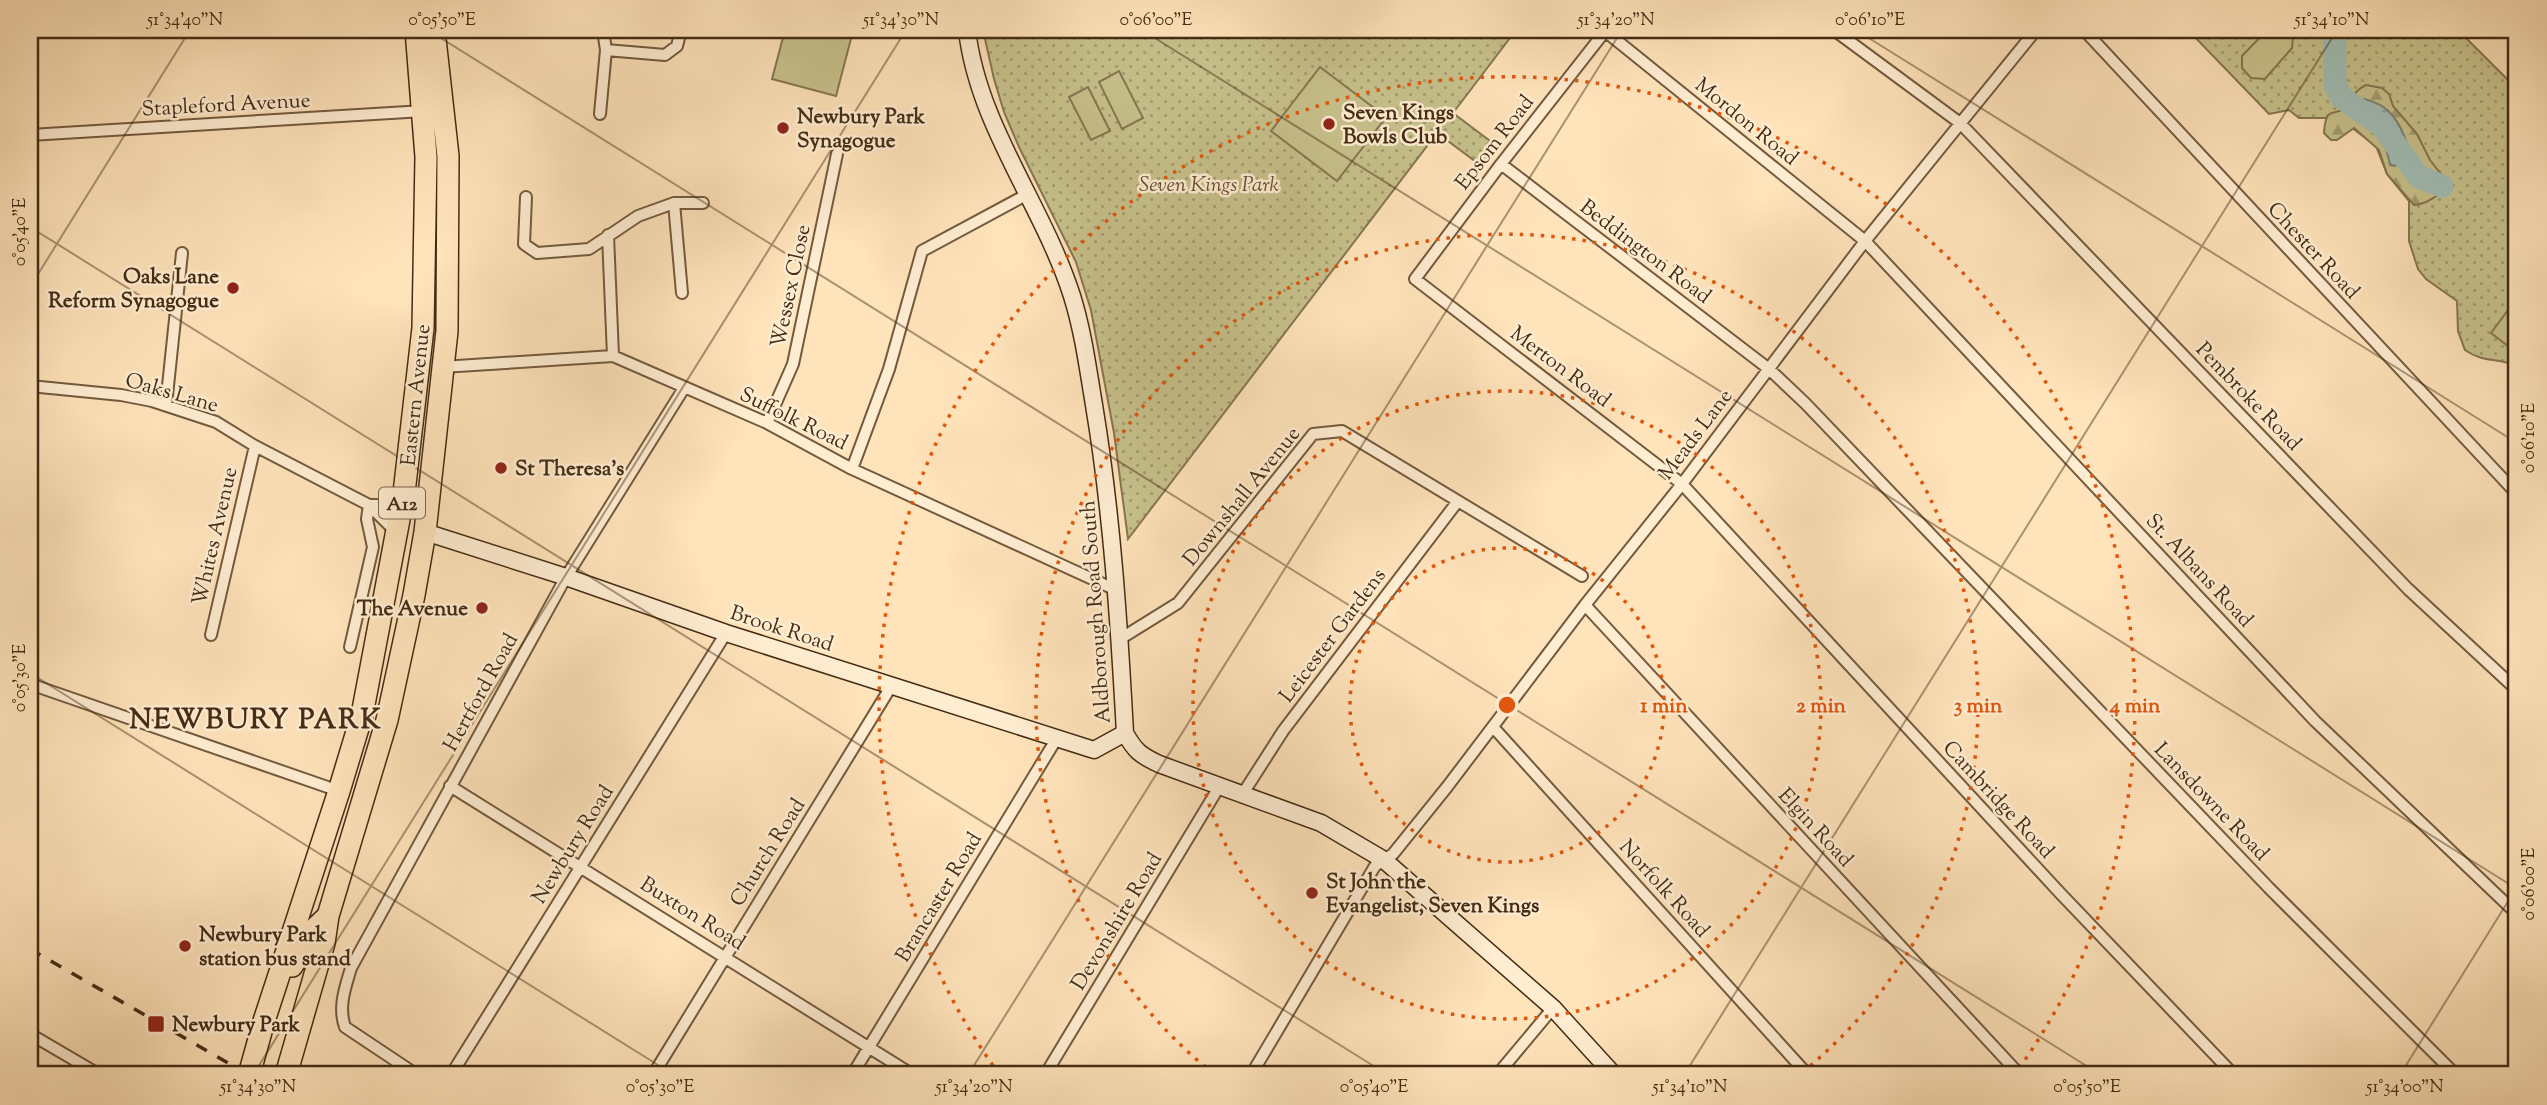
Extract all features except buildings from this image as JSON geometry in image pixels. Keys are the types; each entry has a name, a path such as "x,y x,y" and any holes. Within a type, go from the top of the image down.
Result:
{"highway":[{"name":"Eastern Avenue","path":"249,1075 288,964 362,715 404,493 424,328 426,157 416,30"},
{"name":"Eastern Avenue","path":"285,1071 387,720 425,532 447,331 448,156 434,30"},
{"path":"310,992 297,981 288,964 306,943 308,935 328,916"}],"street":[{"path":"600,114 606,50 603,30"},
{"path":"606,50 665,55 677,46 681,30"},
{"name":"Aldborough Road South","path":"967,30 983,96 1026,195 1044,228 1072,298 1088,370 1108,495 1125,733 1133,749 1140,755 1219,787 1321,823 1384,860 1553,1007 1614,1075"},
{"name":"Epsom Road","path":"1415,279 1606,30"},
{"name":"Mordon Road","path":"1606,30 1865,241"},
{"name":"Pembroke Road","path":"1834,30 1959,123 2408,589 2517,690"},
{"name":"Meads Lane","path":"1251,1075 1375,866 1393,854 1682,484 1865,241 2036,30"},
{"name":"Chester Road","path":"2084,30 2517,494"},
{"name":"Stapleford Avenue","path":"30,135 424,111"},
{"name":"Wessex Close","path":"767,423 793,363 837,154"},
{"name":"Beddington Road","path":"1501,164 1769,369"},
{"path":"852,469 889,369 922,251 1026,195"},
{"path":"526,197 524,244 537,253 589,249 638,216 674,203 703,203"},
{"path":"674,203 682,293"},
{"path":"608,235 613,356"},
{"name":"St. Albans Road","path":"1865,241 2315,721 2517,914"},
{"path":"166,405 182,253"},
{"name":"Merton Road","path":"1415,279 1682,484"},
{"name":"Suffolk Road","path":"442,367 613,356 767,423 852,469 1114,589"},
{"name":"Lansdowne Road","path":"1769,369 1814,412 2269,888 2456,1075"},
{"name":"Oaks Lane","path":"30,386 121,396 166,405 216,422 255,446 369,505 397,533"},
{"name":"Hertford Road","path":"417,1075 345,1027 342,1013 343,994 351,968 566,577 684,388"},
{"name":"Downshall Avenue","path":"1120,639 1178,603 1312,434 1342,431 1582,576"},
{"name":"Whites Avenue","path":"211,635 255,446"},
{"name":"Cambridge Road","path":"1682,484 2051,884 2234,1075"},
{"path":"350,648 373,547 367,519 369,505 382,505 404,493"},
{"name":"Leicester Gardens","path":"1242,795 1283,731 1458,501"},
{"name":"Brook Road","path":"425,532 566,577 726,633 1094,750 1125,733"},
{"name":"Elgin Road","path":"1585,605 2020,1075"},
{"name":"Newbury Road","path":"452,1075 726,633"},
{"path":"30,684 339,791"},
{"name":"Church Road","path":"653,1075 892,685"},
{"name":"Norfolk Road","path":"1493,727 1808,1075"},
{"name":"Brancaster Road","path":"852,1075 1057,738"},
{"name":"Buxton Road","path":"450,786 913,1075"},
{"name":"Devonshire Road","path":"1045,1075 1219,787"},
{"path":"1497,1075 1553,1007"},
{"path":"30,1034 100,1075"}],"green space":[{"path":"785,30 853,31 836,96 772,79"},
{"name":"Seven Kings Park","path":"983,30 1516,30 1453,113 1498,147 1483,167 1437,133 1128,539 1114,433 1091,310 1076,262 1004,112"},
{"path":"2188,30 2458,30 2517,89 2517,367 2479,357 2465,350 2458,331 2457,301 2426,279 2418,269 2409,241 2409,201 2387,174 2376,146 2339,118 2299,118 2289,110 2269,114"},
{"path":"2267,30 2286,30 2293,36 2292,48 2265,79 2251,78 2242,68 2242,56"},
{"name":"Seven Kings Bowls Club","path":"1320,67 1386,117 1337,181 1271,131"},
{"path":"1119,71 1143,118 1122,129 1099,82"},
{"path":"2366,85 2382,88 2389,94 2393,106 2417,134 2430,160 2447,182 2445,189 2429,201 2414,205 2387,174 2379,150 2354,128 2337,140 2331,140 2324,133 2329,115 2347,106 2356,92"},
{"path":"1088,87 1110,131 1091,140 1069,97"},
{"path":"2517,298 2517,353 2491,333"}],"water":[{"path":"2364,99 2387,110 2401,130 2408,146 2399,164 2390,165 2381,140 2353,110"}],"waterway":[{"path":"2335,30 2335,85 2341,97 2382,126 2419,177 2442,186"}],"railway":[{"path":"30,949 249,1075"}],"place":[{"name":"Seven Kings Bowls Club","path":"1329,124"},
{"name":"Newbury Park Synagogue","path":"783,128"},
{"name":"Oaks Lane Reform Synagogue","path":"233,288"},
{"name":"St Theresa's","path":"501,468"},
{"name":"The Avenue","path":"482,608"},
{"name":"St John the Evangelist, Seven Kings","path":"1312,893"},
{"name":"Newbury Park station bus stand","path":"185,946"},
{"name":"Newbury Park","path":"156,1024"}],"district":[{"name":"NEWBURY PARK","path":"256,718"}]}
